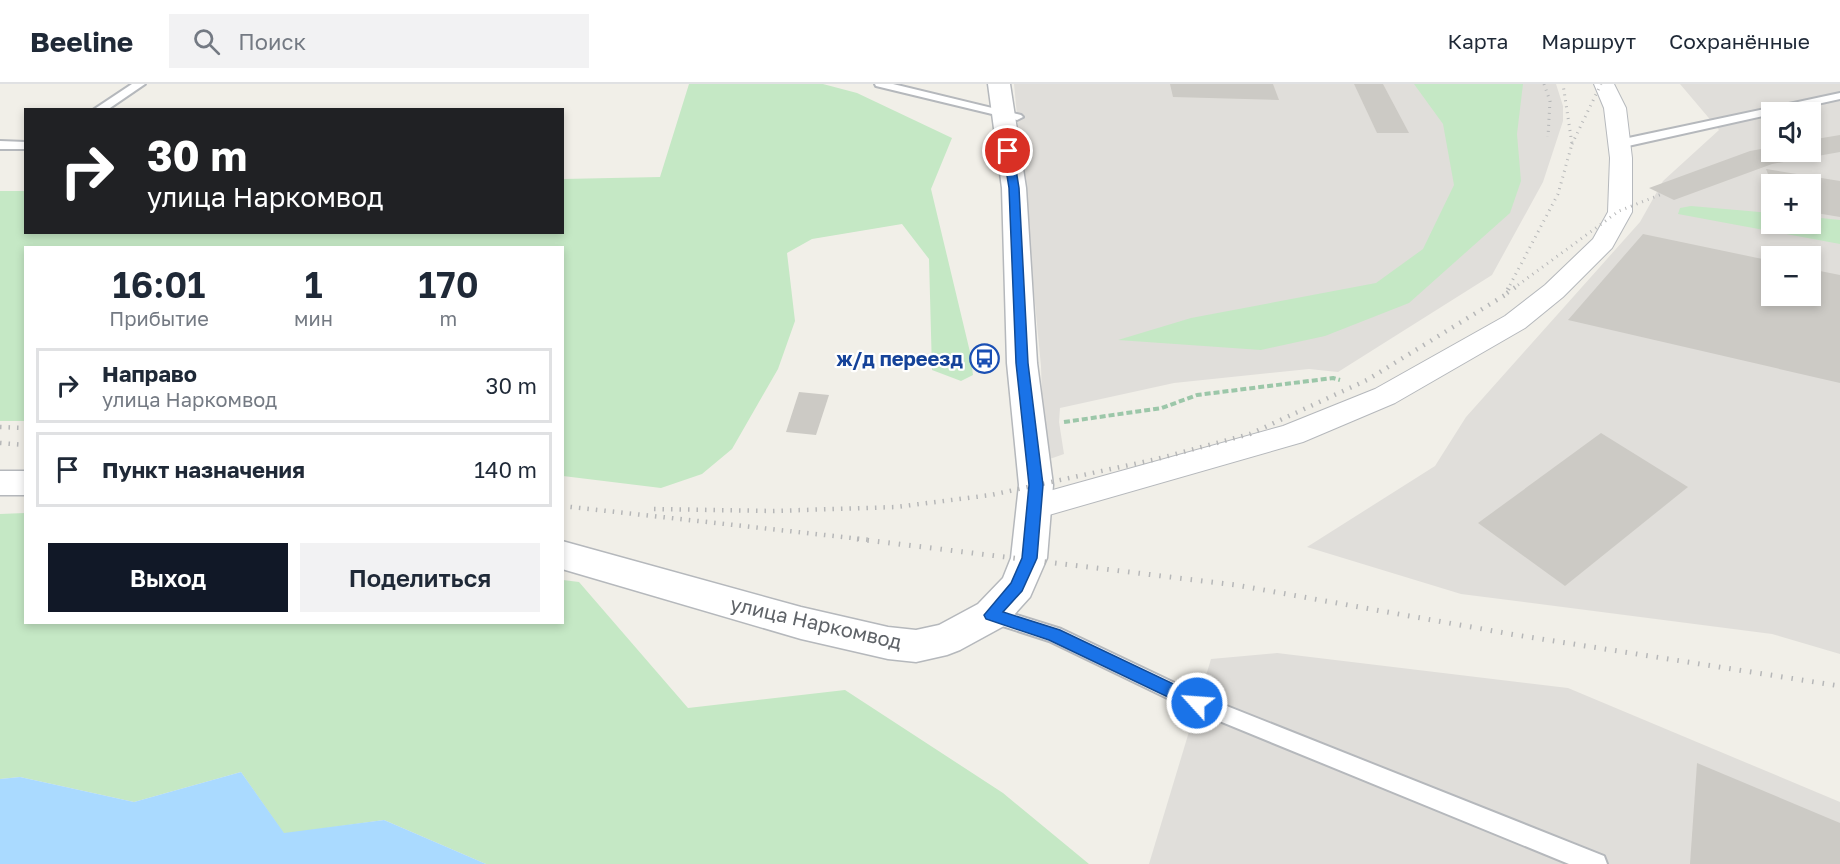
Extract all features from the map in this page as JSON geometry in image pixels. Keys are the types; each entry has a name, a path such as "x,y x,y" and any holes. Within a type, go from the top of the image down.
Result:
{"street":[{"name":"улица Наркомвод","path":"564,556 801,623 888,643 916,645 947,639 991,615 1017,587 1029,558 1036,485 1022,363 1010,116 999,84"},
{"path":"1035,507 1293,434 1385,396 1515,322 1554,291 1603,243 1620,212 1619,144 1615,108 1604,84"},
{"path":"0,483 24,483"}],"lane":[{"path":"101,108 140,84"},
{"path":"880,84 1010,116"},
{"path":"1619,144 1840,96"},
{"path":"0,145 24,146"},
{"path":"991,615 1054,635 1197,703 1596,864"}],"path":[{"path":"1028,425 1089,420 1162,408 1197,395 1333,378 1385,396"}],"shaded area":[{"path":"1014,84 1556,84 1563,106 1563,121 1543,182 1492,275 1338,372 1309,369 1174,383 1060,408 1059,422 1064,454 1044,461 1041,366"},
{"path":"1680,84 1840,84 1840,654 1772,634 1461,594 1307,547 1435,466 1466,417 1640,222 1663,181 1719,130"},
{"path":"1277,653 1568,688 1840,802 1840,864 1149,864 1211,659"}],"green space":[{"path":"689,84 823,84 857,93 952,138 931,189 970,352 973,375 961,381 932,370 929,259 902,224 812,239 787,253 795,321 778,369 732,449 702,474 661,488 564,476 564,246 24,246 24,421 0,421 0,191 24,191 24,234 564,234 564,179 660,177"},
{"path":"1414,84 1523,84 1517,134 1521,181 1510,213 1409,303 1325,336 1261,350 1118,340 1191,318 1376,283 1423,249 1454,185 1443,124"},
{"path":"1691,206 1761,212 1761,229 1678,214 1680,208"},
{"path":"1821,218 1840,220 1840,244 1786,234 1821,234"},
{"path":"24,513 24,624 564,624 564,580 579,582 688,708 845,690 1003,793 1089,864 486,864 384,820 284,834 241,772 134,802 20,777 0,779 0,514"}],"water":[{"path":"241,772 284,833 384,820 486,864 0,864 0,779 20,777 134,802"}],"building":[{"path":"1170,84 1273,84 1279,100 1173,97"},
{"path":"1354,84 1383,84 1409,133 1377,133"},
{"path":"1840,135 1840,152 1821,155 1821,138"},
{"path":"1761,149 1761,162 1783,162 1772,164 1674,200 1649,188"},
{"path":"1766,169 1797,174 1768,174"},
{"path":"1821,178 1840,181 1840,217 1821,214"},
{"path":"1643,234 1761,259 1761,306 1821,306 1821,271 1840,275 1840,383 1568,320"},
{"path":"799,392 829,395 816,435 786,432"},
{"path":"1601,433 1688,487 1565,586 1478,523"},
{"path":"1697,763 1840,823 1840,864 1690,864"}],"railway":[{"path":"1544,84 1550,101 1548,137"},
{"path":"1563,84 1572,144"},
{"path":"1572,144 1601,84"},
{"path":"1510,285 1558,194 1572,144"},
{"path":"1518,285 1619,211 1662,194"},
{"path":"654,509 773,511 896,507 991,495 1157,459 1250,434 1367,380 1505,295 1511,284"},
{"path":"1507,293 1520,284"},
{"path":"0,427 24,428"},
{"path":"0,443 24,445"},
{"path":"564,506 870,540"},
{"path":"857,539 1236,585 1516,635 1840,686"}],"place":[{"name":"ж/д переезд","path":"984,359"}],"route":[{"path":"1008,151 1014,188 1022,363 1036,485 1029,558 1017,587 991,615 1054,635 1197,703"}]}
